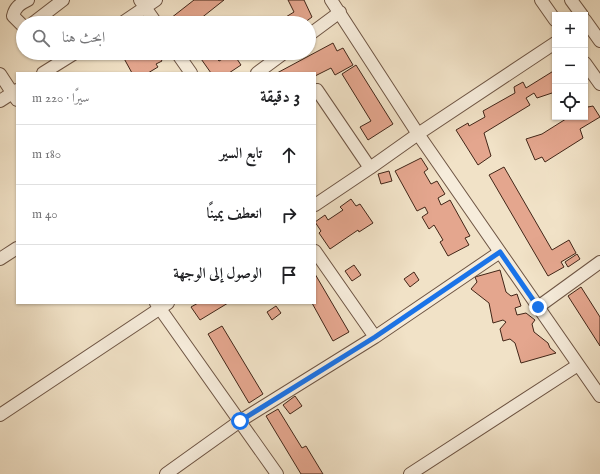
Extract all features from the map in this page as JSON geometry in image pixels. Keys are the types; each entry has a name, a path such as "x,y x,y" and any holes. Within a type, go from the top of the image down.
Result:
{"street":[{"path":"16,18 14,16 14,11 17,7 28,0"},
{"path":"42,16 63,0"},
{"path":"130,16 143,4 156,0"},
{"path":"331,0 418,134 600,396"},
{"path":"541,0 552,16"},
{"path":"571,0 579,12"},
{"path":"143,4 151,16"},
{"path":"316,30 340,12"},
{"path":"588,21 600,20"},
{"path":"588,25 600,41"},
{"path":"316,204 418,134 552,45"},
{"path":"45,72 64,60"},
{"path":"182,60 190,72"},
{"path":"258,72 275,60"},
{"path":"588,67 600,84"},
{"path":"0,74 16,94 0,100"},
{"path":"316,90 370,168"},
{"path":"0,258 16,249"},
{"path":"166,474 240,421 375,337 500,252"},
{"path":"316,253 375,337"},
{"path":"538,307 600,262"},
{"path":"0,415 162,305 277,474"},
{"path":"410,474 578,365"}],"building":[{"path":"194,0 224,0 204,16 174,16"},
{"path":"288,0 304,0 312,16 287,16 294,12"},
{"path":"333,43 337,51 343,48 353,65 335,75 331,68 316,76 316,72 279,72 301,60 316,60 316,52"},
{"path":"125,60 162,61 156,64 158,67 150,72 131,72"},
{"path":"202,60 238,60 241,65 230,72 210,72"},
{"path":"356,65 393,124 368,140 360,127 371,121 342,74"},
{"path":"552,72 552,93 537,98 534,93 526,98 530,105 484,133 491,156 478,165 456,130 468,123 469,126 485,117 483,111 515,93 514,87 523,82 526,88"},
{"path":"593,106 600,117 580,129 583,138 545,162 542,157 535,160 526,139 542,134 564,120 588,120 588,107"},
{"path":"421,158 428,169 424,172 431,184 437,181 445,194 438,198 441,205 450,200 470,236 465,238 469,245 448,256 440,242 443,240 434,225 429,229 422,217 428,213 425,207 417,211 395,171"},
{"path":"504,167 552,250 569,240 576,253 561,262 564,267 548,276 489,175"},
{"path":"389,171 392,181 381,184 378,174"},
{"path":"351,199 356,206 360,204 373,223 359,232 358,230 330,249 319,233 321,231 316,221 325,215 328,220 343,210 340,207"},
{"path":"577,254 580,259 568,267 565,262"},
{"path":"354,265 361,275 352,281 345,271"},
{"path":"500,270 506,292 511,296 517,294 521,306 515,308 517,315 526,313 535,320 532,324 534,332 548,343 550,348 556,353 521,363 515,343 510,339 503,341 500,329 506,322 503,320 493,323 489,303 471,289 477,282 475,277"},
{"path":"414,272 419,280 410,287 404,279"},
{"path":"316,276 349,332 333,341 313,304 316,304"},
{"path":"581,287 600,317 600,346 568,296"},
{"path":"196,304 226,304 200,320 191,307"},
{"path":"276,306 281,313 272,320 267,312"},
{"path":"222,326 263,394 249,403 208,334"},
{"path":"295,396 302,406 290,414 283,405"},
{"path":"278,409 302,448 306,446 323,474 301,474 266,416"}],"route":[{"path":"240,421 375,337 500,252 538,307"}]}
